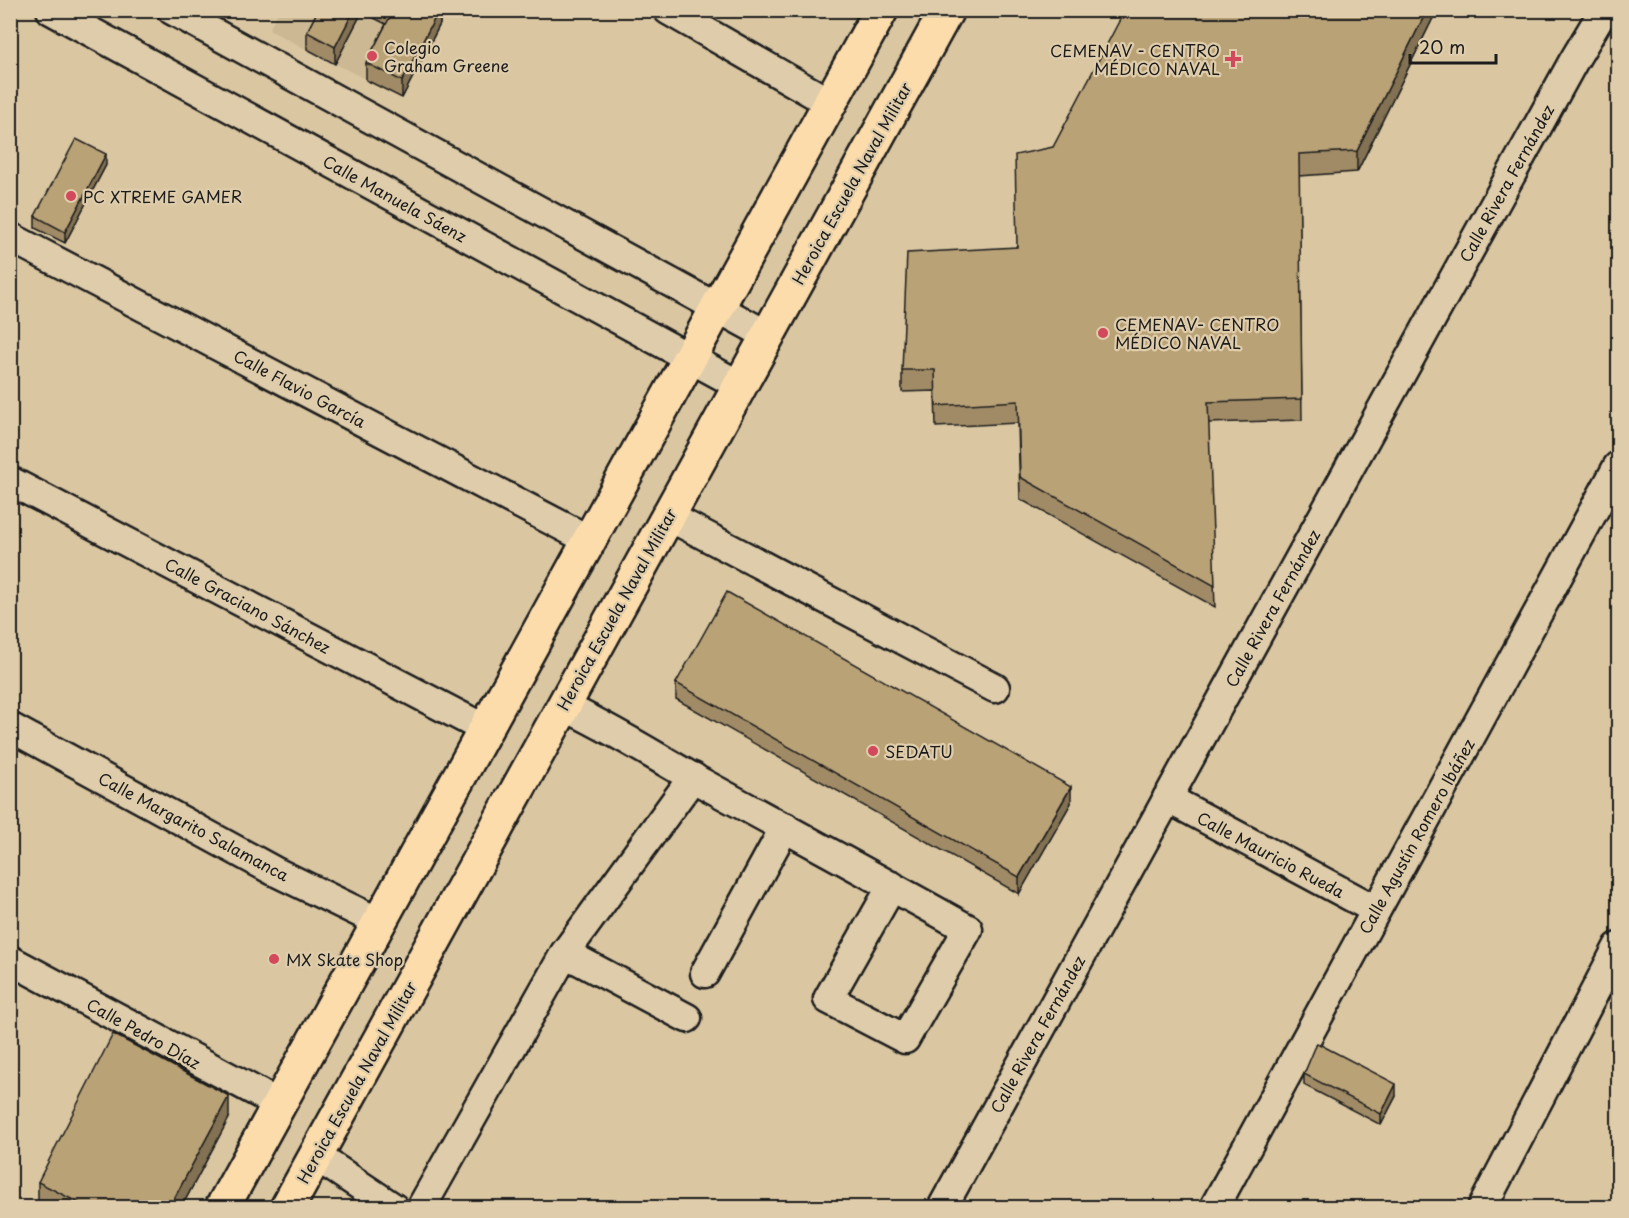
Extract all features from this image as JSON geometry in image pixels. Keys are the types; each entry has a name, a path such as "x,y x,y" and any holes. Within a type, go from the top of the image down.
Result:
{"main road":[{"path":"222,1208 881,10"},
{"name":"Heroica Escuela Naval Militar","path":"287,1208 947,10"}],"street":[{"name":"Calle Manuela Sáenz","path":"51,10 739,385"},
{"path":"172,10 767,335"},
{"path":"668,10 830,103"},
{"name":"Calle Rivera Fernández","path":"942,1208 1573,62 1604,10"},
{"name":"Calle Flavio García","path":"10,237 589,540"},
{"name":"Calle Agustín Romero Ibáñez","path":"1224,1204 1376,910 1618,466"},
{"name":"Calle Graciano Sánchez","path":"10,481 485,729"},
{"path":"668,516 994,688"},
{"path":"563,705 609,727 693,777 892,886 968,929 905,1040 828,999 892,886"},
{"name":"Calle Margarito Salamanca","path":"10,727 274,871 379,922"},
{"path":"421,1208 565,953 693,777"},
{"name":"Calle Mauricio Rueda","path":"1167,798 1376,910"},
{"path":"705,973 785,827"},
{"path":"1482,1208 1618,947"},
{"path":"565,953 687,1018"},
{"name":"Calle Pedro Díaz","path":"10,960 279,1104"},
{"path":"316,1156 394,1208"}],"shaded area":[{"name":"Colegio Graham Greene","path":"279,10 413,11 402,98 269,30"}],"building":[{"path":"318,10 354,10 335,47 307,32"},
{"path":"391,10 439,10 402,81 366,63 393,11"},
{"name":"CEMENAV- CENTRO MÉDICO NAVAL","path":"1125,10 1427,10 1357,151 1299,154 1302,399 1208,402 1215,586 1020,477 1018,401 936,406 935,370 902,370 907,253 1017,247 1015,155 1053,147"},
{"name":"PC XTREME GAMER","path":"76,139 106,154 65,232 35,216"},
{"name":"SEDATU","path":"727,592 1071,787 1019,877 676,683"},
{"path":"113,1034 229,1096 169,1208 89,1208 38,1182"},
{"path":"1317,1043 1396,1084 1381,1114 1304,1074"}],"place":[{"name":"Colegio Graham Greene","path":"372,56"},
{"name":"CEMENAV - CENTRO MÉDICO NAVAL","path":"1233,59"},
{"name":"PC XTREME GAMER","path":"71,196"},
{"name":"CEMENAV- CENTRO MÉDICO NAVAL","path":"1103,333"},
{"name":"SEDATU","path":"873,751"},
{"name":"MX Skate Shop","path":"274,959"}]}
